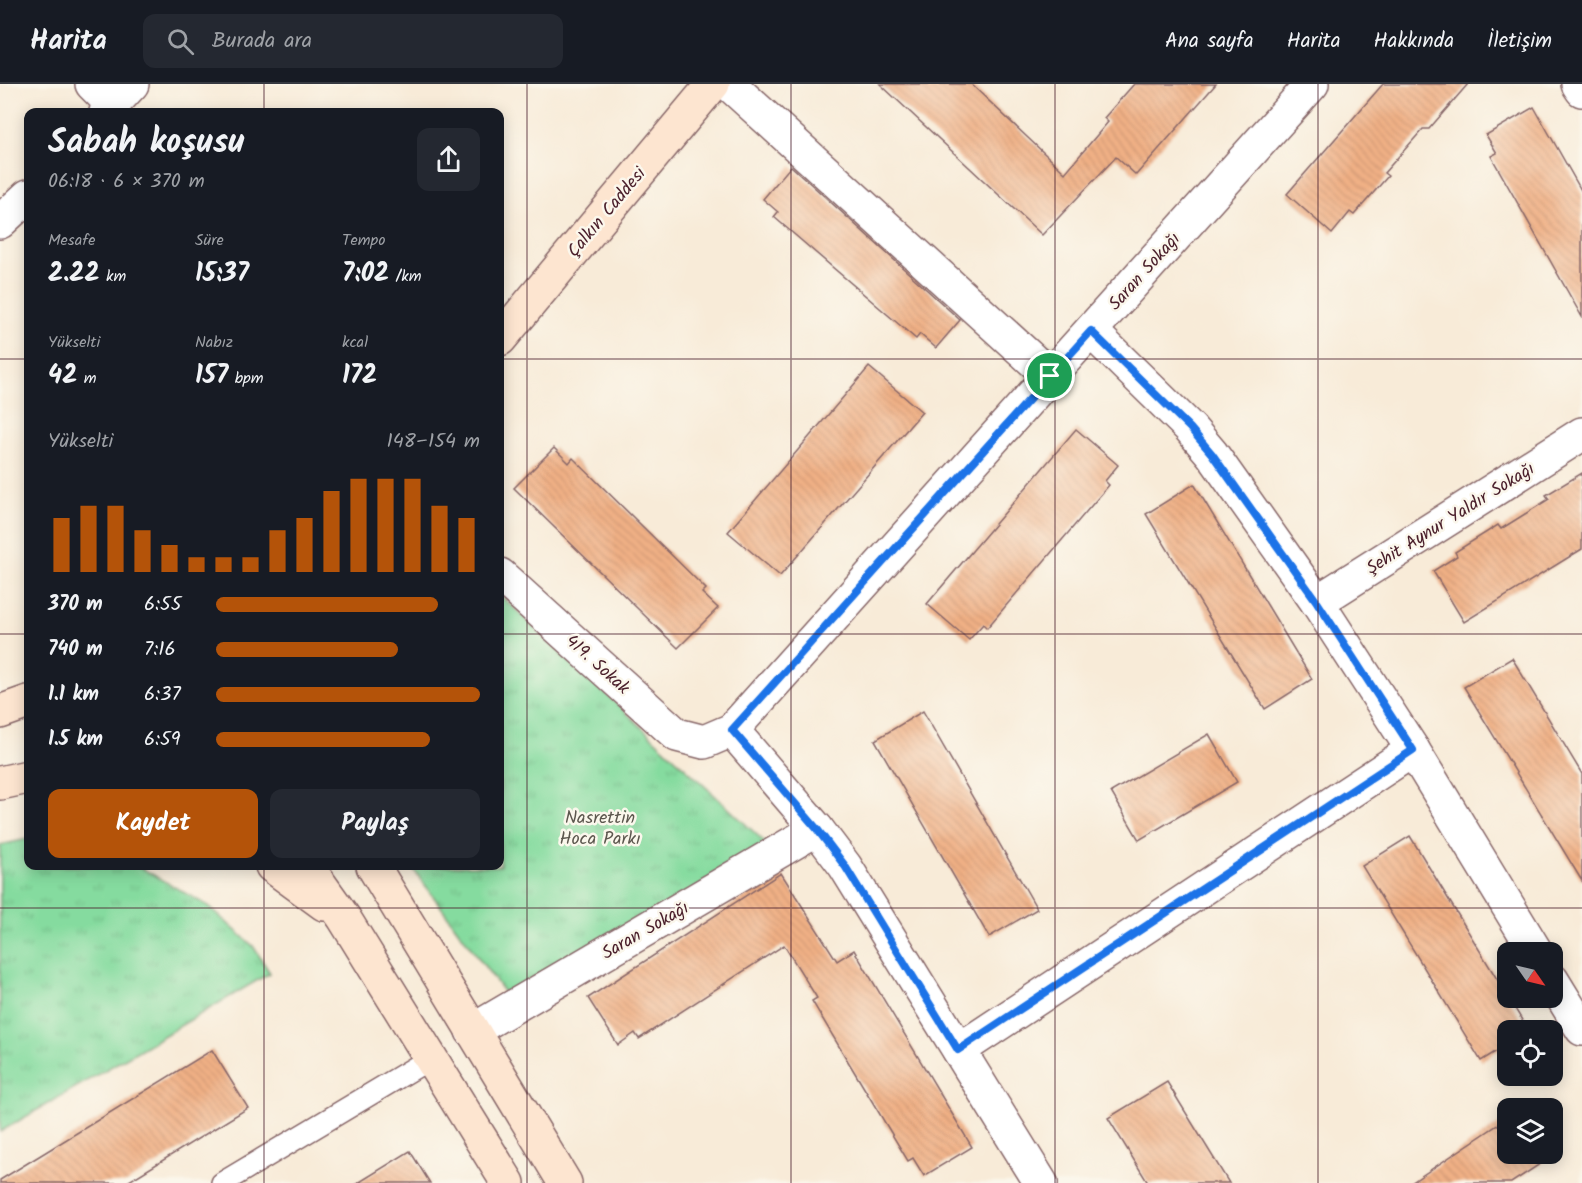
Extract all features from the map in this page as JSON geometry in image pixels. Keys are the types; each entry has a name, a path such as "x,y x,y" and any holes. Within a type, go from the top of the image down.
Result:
{"main road":[{"name":"Çalkın Caddesi","path":"504,334 713,84"},
{"path":"0,712 24,703"},
{"path":"0,783 24,778"},
{"path":"278,870 344,918"},
{"path":"310,870 344,918 507,1183"},
{"path":"375,870 565,1183"}],"street":[{"path":"729,84 1050,376"},
{"name":"Saran Sokağı","path":"718,736 1091,331 1312,84"},
{"path":"1578,84 1582,90"},
{"path":"0,222 24,200"},
{"path":"1091,331 1190,428 1212,454 1317,602 1413,750 1530,942"},
{"name":"Şehit Aynur Yaldır Sokağı","path":"1317,602 1582,434"},
{"name":"419. Sokak","path":"504,578 676,735 718,736"},
{"path":"718,736 817,829 845,866 1041,1183"},
{"path":"958,1050 1413,750"},
{"name":"Saran Sokağı","path":"472,1031 817,829"}],"lane":[{"path":"222,1183 430,1058"}],"green space":[{"name":"Nasrettin Hoca Parkı","path":"504,599 769,846 508,998 414,870 504,870"},
{"path":"24,840 24,870 145,870 208,906 253,946 270,973 0,1132 0,845"}],"building":[{"path":"880,84 971,84 1065,173 1108,122 1104,118 1134,84 1216,84 1136,175 1116,157 1042,235"},
{"path":"1383,84 1468,84 1429,129 1423,129 1384,173 1388,176 1354,215 1350,212 1332,234 1287,194"},
{"path":"1534,107 1582,192 1582,317 1491,156 1497,153 1486,135"},
{"path":"791,166 960,320 936,348 920,334 916,339 774,217 778,212 763,199"},
{"path":"869,367 922,412 780,576 728,532"},
{"path":"1076,429 1118,465 1105,481 1109,485 987,628 983,624 969,640 927,604"},
{"path":"554,448 569,463 573,458 706,589 702,593 718,608 678,648 514,488"},
{"path":"1582,473 1582,549 1464,622 1433,571 1457,556 1455,552 1498,525 1501,529 1549,499 1546,495"},
{"path":"1194,484 1312,679 1265,709 1146,514"},
{"path":"1512,658 1582,774 1582,881 1464,687"},
{"path":"923,711 1037,909 989,937 875,740"},
{"path":"1209,734 1237,782 1139,840 1111,792"},
{"path":"1410,836 1497,979 1497,1008 1515,1008 1522,1020 1497,1020 1497,1051 1481,1061 1362,866"},
{"path":"781,873 837,961 854,950 972,1147 924,1176 913,1158 908,1161 812,1001 817,998 784,945 639,1039 635,1033 618,1045 588,998"},
{"path":"212,1050 248,1108 126,1183 0,1183 0,1180"},
{"path":"1167,1082 1229,1183 1148,1183 1108,1118"},
{"path":"1497,1125 1497,1164 1540,1164 1511,1183 1411,1183"},
{"path":"410,1151 430,1183 358,1183"}],"route":[{"path":"1091,331 1190,428 1212,454 1317,602 1413,750 958,1050 845,866 817,829 732,730 1050,376 1091,331"}]}
